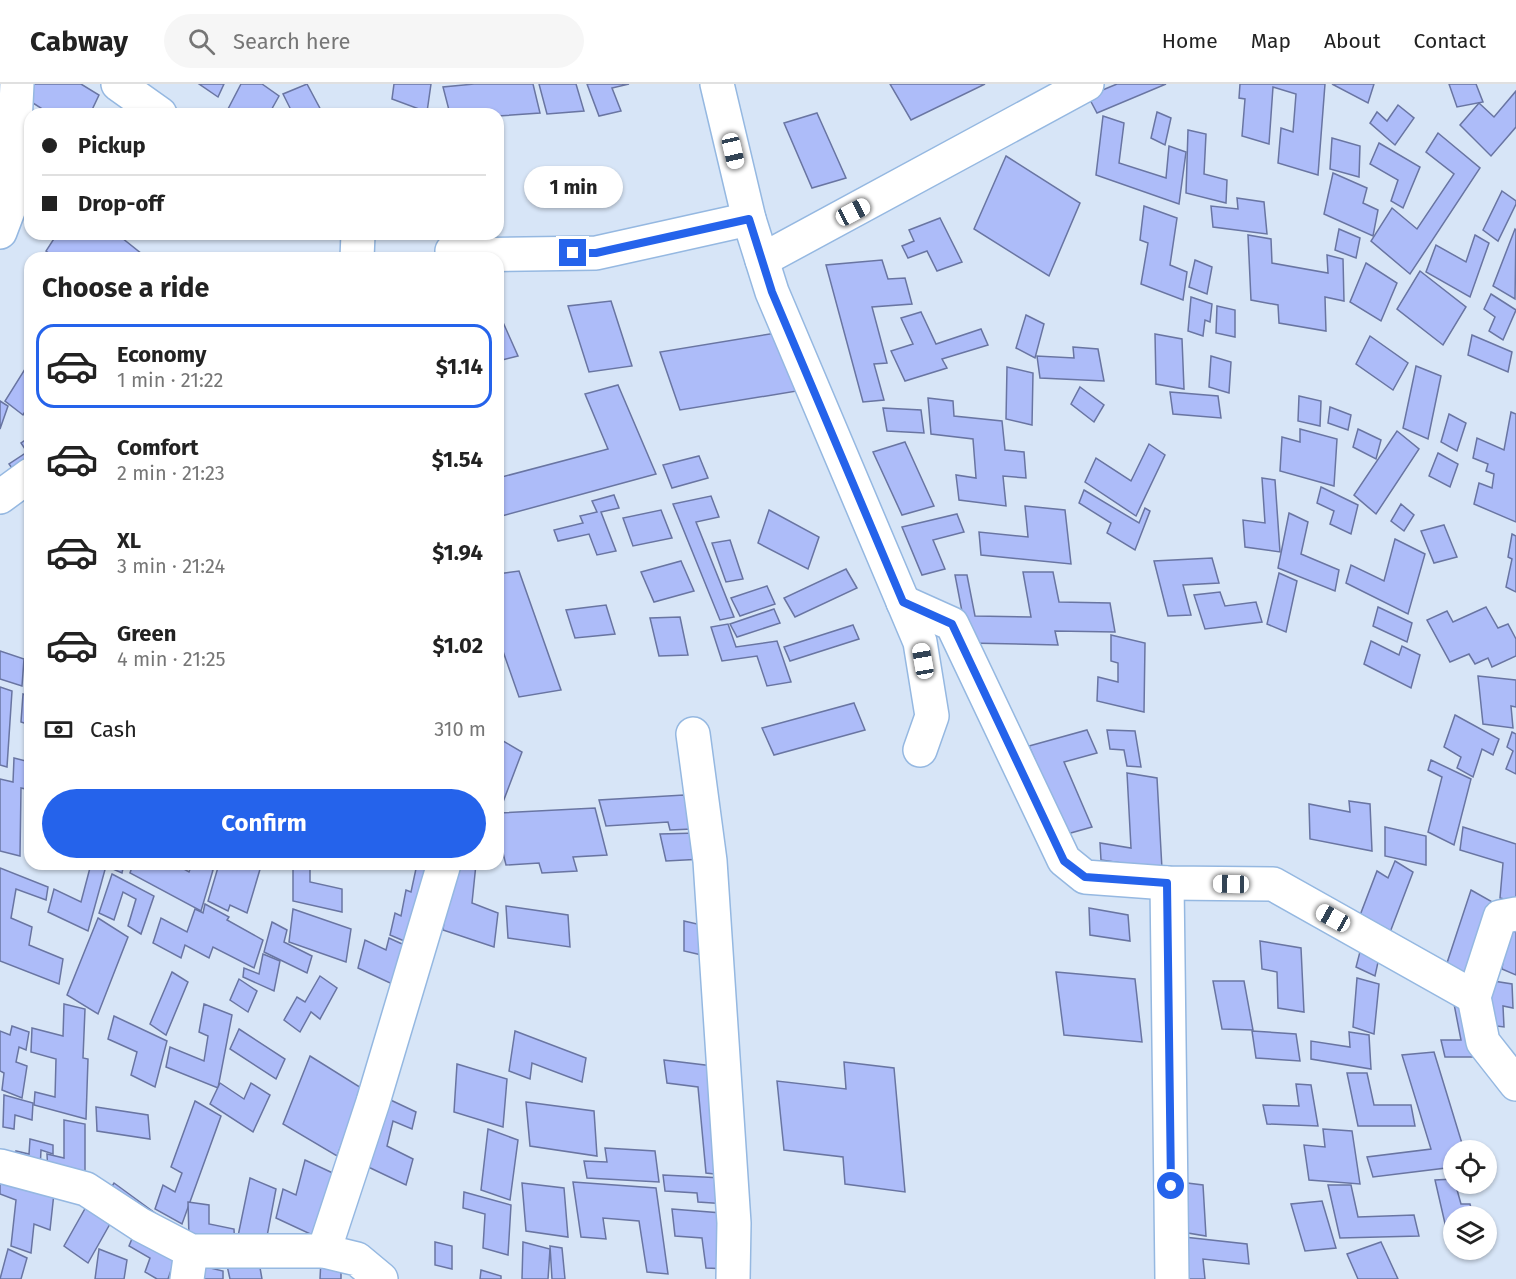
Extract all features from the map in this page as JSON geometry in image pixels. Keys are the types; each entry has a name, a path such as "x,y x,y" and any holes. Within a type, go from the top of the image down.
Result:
{"street":[{"path":"0,232 10,202 17,84"},
{"path":"118,84 152,108"},
{"path":"717,84 749,219 772,292 920,642 932,716 920,750"},
{"path":"762,260 1087,84"},
{"path":"504,254 596,253 749,219"},
{"path":"0,497 24,479"},
{"path":"903,602 952,624 1064,861 1085,877 1167,883 1273,884 1474,997"},
{"path":"693,734 711,872 734,1223 733,1279"},
{"path":"324,1251 373,1102 442,870"},
{"path":"1167,883 1172,1279"},
{"path":"1516,914 1500,917 1474,997 1483,1042 1516,1084"},
{"path":"0,1166 86,1189 141,1225 189,1265 324,1251 357,1259 381,1279"}],"building":[{"path":"28,84 81,84 99,95 93,108 41,108 22,96"},
{"path":"199,84 224,84 218,97"},
{"path":"241,84 262,84 279,96 272,108 229,108"},
{"path":"307,84 320,108 290,108 283,94"},
{"path":"394,84 431,84 428,108 416,108 392,99"},
{"path":"474,84 533,84 540,113 504,116 504,108 448,108 443,87"},
{"path":"539,84 576,84 584,111 547,114"},
{"path":"587,84 629,84 612,88 621,111 599,116"},
{"path":"890,84 985,84 911,120"},
{"path":"1117,84 1166,84 1097,113 1088,96"},
{"path":"1240,84 1325,84 1318,175 1278,163 1281,128 1293,132 1296,94 1273,87 1269,144 1242,136 1245,99 1239,98"},
{"path":"1332,84 1374,84 1368,103"},
{"path":"1449,84 1476,84 1483,102 1457,107"},
{"path":"1516,91 1516,127 1491,156 1460,125 1479,103 1494,117"},
{"path":"1398,105 1414,118 1395,145 1370,123 1377,112 1387,121"},
{"path":"1157,112 1171,118 1165,145 1151,138"},
{"path":"817,113 846,178 812,188 784,123"},
{"path":"1103,116 1124,123 1119,163 1166,178 1169,146 1186,152 1179,204 1096,175"},
{"path":"1188,130 1206,134 1204,174 1227,180 1226,203 1186,193"},
{"path":"1438,133 1480,168 1410,274 1371,241 1392,208 1417,229 1454,174 1426,152"},
{"path":"1332,138 1360,146 1359,177 1330,169"},
{"path":"1379,143 1420,167 1403,208 1391,201 1398,180 1370,164"},
{"path":"1006,156 1080,203 1049,276 974,229"},
{"path":"1333,173 1367,188 1363,203 1378,210 1373,236 1324,214"},
{"path":"1502,191 1516,201 1516,204 1498,241 1483,230"},
{"path":"1237,198 1264,202 1267,234 1213,227 1211,206 1238,209"},
{"path":"1144,206 1177,218 1170,265 1187,272 1183,300 1141,284 1148,243 1140,240"},
{"path":"940,218 962,262 937,271 927,251 908,258 902,246 914,241 909,230"},
{"path":"1339,229 1360,238 1356,258 1335,250"},
{"path":"1516,230 1515,299 1493,286"},
{"path":"1248,235 1271,239 1272,263 1328,273 1327,255 1343,259 1344,301 1325,297 1326,331 1279,323 1278,305 1251,300"},
{"path":"1475,235 1489,243 1470,297 1426,272 1436,245 1466,262"},
{"path":"53,240 124,240 140,252 47,252"},
{"path":"882,260 888,279 905,278 912,304 872,307 887,363 874,364 884,400 863,402 826,265"},
{"path":"1195,260 1212,267 1207,294 1189,287"},
{"path":"1366,263 1397,283 1381,321 1350,302"},
{"path":"1420,271 1466,307 1443,345 1397,309"},
{"path":"1491,294 1516,310 1503,340 1489,331 1495,317 1484,309"},
{"path":"1191,297 1212,304 1210,322 1205,320 1203,336 1188,331"},
{"path":"611,301 632,366 589,372 568,306"},
{"path":"1217,306 1235,310 1235,337 1216,333"},
{"path":"921,312 936,344 981,329 988,345 942,359 947,368 905,381 891,351 913,344 901,318"},
{"path":"1026,315 1044,324 1035,358 1016,348"},
{"path":"504,324 518,356 504,360"},
{"path":"776,333 797,391 680,410 660,352"},
{"path":"1155,334 1182,339 1184,389 1156,384"},
{"path":"1472,335 1512,352 1508,372 1468,355"},
{"path":"1370,336 1408,363 1393,390 1356,364"},
{"path":"1073,347 1098,349 1104,381 1040,378 1037,356 1074,358"},
{"path":"1211,356 1231,362 1229,393 1209,387"},
{"path":"1416,366 1441,376 1428,439 1403,428"},
{"path":"1007,367 1033,373 1032,425 1006,419"},
{"path":"24,371 23,415 5,401"},
{"path":"618,385 656,474 504,515 504,476 608,449 585,394"},
{"path":"1080,387 1104,405 1094,422 1071,404"},
{"path":"1170,392 1218,396 1221,418 1173,414"},
{"path":"1299,396 1321,401 1320,426 1298,421"},
{"path":"928,398 953,401 954,416 1002,421 1005,450 1024,452 1026,478 1003,476 1006,506 959,500 956,475 976,478 973,439 931,434"},
{"path":"0,401 8,406 0,429"},
{"path":"1330,407 1351,415 1348,430 1328,423"},
{"path":"883,408 921,410 924,433 887,431"},
{"path":"1511,412 1516,414 1516,522 1474,504 1479,483 1492,488 1494,474 1486,471 1488,464 1473,458 1477,438 1504,450"},
{"path":"1449,414 1466,423 1457,451 1441,442"},
{"path":"1300,429 1337,439 1334,486 1280,471 1282,437 1300,442"},
{"path":"1358,429 1381,440 1376,459 1353,447"},
{"path":"1397,431 1419,449 1376,514 1354,495"},
{"path":"905,442 934,506 902,515 873,452"},
{"path":"1149,444 1165,455 1136,516 1085,482 1096,458 1131,481"},
{"path":"1438,453 1458,464 1450,487 1429,476"},
{"path":"24,454 24,469 16,474 9,464"},
{"path":"699,456 708,478 672,488 663,465"},
{"path":"1262,478 1275,480 1280,552 1245,547 1243,520 1265,523"},
{"path":"1321,487 1358,505 1351,534 1330,524 1334,511 1317,503"},
{"path":"1084,490 1139,523 1145,508 1150,511 1135,550 1107,533 1111,523 1079,503"},
{"path":"614,495 619,508 601,512 616,551 597,555 589,534 558,541 554,530 583,523 580,516 597,512 592,501"},
{"path":"711,496 719,517 696,522 734,617 720,620 673,504"},
{"path":"1401,504 1414,515 1404,531 1391,521"},
{"path":"1025,506 1065,510 1071,564 981,555 979,532 1028,537"},
{"path":"661,510 672,538 633,546 623,518"},
{"path":"769,510 819,537 808,569 758,543"},
{"path":"1289,513 1308,522 1301,554 1339,570 1335,591 1278,568"},
{"path":"957,514 964,532 933,540 945,569 922,575 902,527"},
{"path":"1444,525 1457,557 1434,563 1421,531"},
{"path":"1512,534 1516,536 1516,592 1506,587 1512,559 1508,557"},
{"path":"1395,539 1425,554 1408,614 1346,583 1351,565 1384,581"},
{"path":"730,540 743,579 726,582 712,543"},
{"path":"1212,558 1219,583 1183,585 1191,615 1168,616 1154,561"},
{"path":"681,561 694,591 654,602 641,572"},
{"path":"846,569 857,588 795,617 784,598"},
{"path":"519,571 561,690 519,697 504,654 504,573"},
{"path":"1023,572 1053,572 1059,602 1110,603 1115,632 1055,631 1058,645 968,643 955,575 967,575 975,616 1031,617"},
{"path":"1279,573 1297,581 1286,632 1267,624"},
{"path":"767,586 775,604 740,616 731,598"},
{"path":"1220,592 1225,606 1256,602 1262,622 1205,629 1194,595"},
{"path":"606,605 615,634 575,638 566,610"},
{"path":"1378,607 1412,623 1407,642 1373,626"},
{"path":"1486,607 1498,628 1508,624 1516,639 1516,656 1492,667 1488,658 1475,664 1469,654 1450,662 1427,620 1447,611 1453,622"},
{"path":"774,609 780,623 737,637 730,624"},
{"path":"680,617 688,655 659,656 650,618"},
{"path":"728,624 736,647 777,641 791,682 767,686 757,656 722,661 711,627"},
{"path":"853,625 859,639 790,661 784,647"},
{"path":"1111,635 1145,643 1144,712 1097,701 1098,677 1118,682 1118,663 1111,661"},
{"path":"1371,641 1399,655 1402,646 1420,655 1411,688 1364,664"},
{"path":"0,651 24,659 22,686 0,679"},
{"path":"1478,676 1516,680 1516,707 1511,706 1513,728 1483,724"},
{"path":"0,687 12,691 7,767 0,765"},
{"path":"23,694 24,723 21,722"},
{"path":"854,703 865,730 774,755 762,728"},
{"path":"1455,715 1499,739 1493,755 1482,749 1473,777 1457,768 1461,757 1444,747"},
{"path":"1087,730 1097,753 1064,762 1092,827 1067,834 1029,746"},
{"path":"1107,730 1135,731 1141,767 1127,766 1124,750 1110,749"},
{"path":"1512,732 1516,734 1516,774 1506,769 1513,751 1507,747"},
{"path":"504,742 522,752 504,799"},
{"path":"14,758 24,760 24,789 21,788 20,856 0,851 0,779 13,782"},
{"path":"1431,760 1471,779 1454,845 1428,832 1442,777 1428,770"},
{"path":"1127,773 1157,778 1162,869 1101,860 1100,843 1131,848"},
{"path":"684,795 692,829 670,830 668,822 606,826 599,800"},
{"path":"1349,801 1370,804 1372,851 1310,839 1309,804 1350,812"},
{"path":"595,808 607,855 573,857 577,871 542,873 539,863 506,865 504,813"},
{"path":"1385,827 1426,836 1426,865 1385,856"},
{"path":"1463,827 1516,844 1516,902 1500,898 1503,863 1460,850"},
{"path":"697,833 703,859 666,861 660,834"},
{"path":"1395,861 1413,872 1389,935 1359,918 1377,871 1388,878"},
{"path":"0,868 48,887 46,900 16,889 11,918 32,927 29,945 63,959 59,984 0,961"},
{"path":"89,870 105,870 88,931 48,912 54,889 81,902"},
{"path":"131,870 186,870 189,872 190,870 213,870 201,911 130,873"},
{"path":"217,870 260,870 247,913 230,905 228,911 208,901"},
{"path":"293,870 310,870 310,882 342,889 342,912 293,901"},
{"path":"416,870 434,870 416,946 390,935 395,913 401,916 406,890 411,892"},
{"path":"450,870 475,870 472,903 498,913 494,947 443,930"},
{"path":"112,874 154,896 141,934 128,926 136,899 123,892 114,920 99,913"},
{"path":"1471,890 1496,904 1472,977 1447,963"},
{"path":"205,904 229,917 227,920 263,940 254,968 213,947 209,958 185,945 181,958 153,943 161,918 187,932 195,909 203,913"},
{"path":"506,906 568,915 570,947 508,938"},
{"path":"1089,908 1128,915 1130,941 1090,935"},
{"path":"293,909 351,929 346,962 289,942"},
{"path":"98,918 128,937 98,1014 67,995"},
{"path":"684,921 706,926 706,956 684,951"},
{"path":"272,922 287,930 284,942 312,956 307,973 264,952"},
{"path":"1507,929 1516,932 1516,975 1502,969"},
{"path":"389,938 413,949 403,989 358,968 365,940 386,950"},
{"path":"1260,941 1301,948 1304,1012 1278,1008 1277,972 1262,969"},
{"path":"1362,944 1380,953 1375,976 1356,967"},
{"path":"263,954 280,961 274,991 243,977 244,968 259,974"},
{"path":"172,972 188,982 166,1035 150,1024"},
{"path":"1056,972 1135,979 1142,1042 1064,1035"},
{"path":"320,976 337,988 320,1019 311,1012 300,1032 284,1020 297,997 305,1002"},
{"path":"1357,978 1379,984 1374,1034 1353,1027"},
{"path":"239,979 257,991 248,1012 230,1000"},
{"path":"1487,980 1512,984 1513,1008 1503,1006 1504,1027 1489,1025"},
{"path":"1213,981 1244,981 1253,1030 1222,1029"},
{"path":"64,1004 85,1009 83,1058 88,1059 86,1119 34,1105 35,1092 55,1097 56,1059 31,1052 32,1028 63,1036"},
{"path":"204,1004 232,1015 218,1088 166,1067 170,1047 204,1061 208,1036 199,1032"},
{"path":"1454,1004 1471,1004 1481,1057 1445,1057 1441,1040 1461,1040"},
{"path":"114,1016 167,1041 155,1087 131,1075 137,1052 108,1039"},
{"path":"12,1026 29,1032 26,1050 19,1047 16,1062 27,1066 22,1098 2,1090 4,1073 0,1071 0,1031 10,1035"},
{"path":"239,1029 285,1059 276,1079 230,1049"},
{"path":"515,1031 586,1058 582,1082 532,1063 530,1079 509,1071"},
{"path":"1252,1031 1296,1034 1300,1061 1256,1058"},
{"path":"1349,1032 1369,1035 1371,1069 1311,1059 1311,1041 1350,1047"},
{"path":"1434,1052 1461,1140 1443,1140 1443,1168 1373,1177 1367,1157 1431,1149 1402,1055"},
{"path":"310,1056 363,1089 337,1156 283,1124"},
{"path":"664,1060 713,1066 723,1175 706,1173 698,1087 667,1083"},
{"path":"844,1062 894,1068 905,1192 845,1184 843,1157 784,1150 777,1081 846,1089"},
{"path":"457,1064 507,1079 503,1127 454,1112"},
{"path":"1347,1073 1367,1073 1374,1105 1411,1105 1415,1126 1358,1126"},
{"path":"220,1083 244,1099 251,1083 270,1095 253,1132 210,1104"},
{"path":"1296,1084 1311,1085 1318,1126 1267,1124 1263,1105 1299,1106"},
{"path":"4,1095 33,1103 32,1120 15,1115 14,1129 3,1127"},
{"path":"380,1095 416,1112 412,1129 393,1121 387,1146 413,1159 406,1185 362,1164"},
{"path":"195,1101 221,1116 182,1224 155,1209 163,1185 175,1192 182,1173 171,1167"},
{"path":"526,1102 594,1111 597,1156 530,1146"},
{"path":"96,1107 148,1115 150,1139 97,1131"},
{"path":"64,1120 85,1124 85,1182 48,1174 47,1154 64,1158"},
{"path":"488,1129 518,1140 510,1200 481,1190"},
{"path":"1323,1129 1352,1131 1360,1184 1309,1180 1304,1145 1325,1147"},
{"path":"30,1139 53,1145 53,1154 41,1150 40,1170 15,1164 16,1151 29,1154"},
{"path":"605,1148 655,1151 659,1182 587,1178 584,1161 607,1162"},
{"path":"305,1160 337,1175 321,1239 276,1218 283,1189 296,1195"},
{"path":"0,1174 54,1193 50,1230 34,1224 31,1253 11,1246 16,1200 0,1194"},
{"path":"663,1175 723,1178 727,1204 698,1202 697,1193 665,1191"},
{"path":"250,1178 276,1189 265,1247 238,1236"},
{"path":"1435,1180 1443,1180 1443,1194 1458,1194 1461,1204 1470,1204 1470,1206 1443,1206 1443,1215"},
{"path":"573,1182 656,1188 668,1274 647,1272 639,1221 603,1218 606,1239 581,1237"},
{"path":"1179,1182 1203,1185 1206,1236 1182,1232"},
{"path":"114,1183 177,1229 108,1193"},
{"path":"522,1183 564,1188 568,1237 526,1231"},
{"path":"1328,1185 1351,1185 1358,1217 1414,1215 1419,1236 1340,1238"},
{"path":"464,1192 511,1205 508,1255 483,1248 485,1214 463,1208"},
{"path":"91,1198 115,1215 88,1263 64,1246"},
{"path":"1322,1201 1336,1248 1305,1251 1291,1204"},
{"path":"188,1202 209,1205 209,1224 234,1229 235,1248 189,1238"},
{"path":"672,1209 722,1213 729,1269 706,1268 702,1238 675,1236"},
{"path":"136,1229 177,1253 168,1279 157,1279 145,1272 150,1258 129,1246"},
{"path":"1184,1237 1247,1244 1249,1264 1203,1259 1205,1279 1188,1279"},
{"path":"435,1242 452,1246 452,1269 435,1265"},
{"path":"523,1242 550,1249 548,1279 522,1279"},
{"path":"1381,1242 1398,1279 1358,1279 1347,1254"},
{"path":"550,1246 562,1248 565,1279 552,1279"},
{"path":"8,1249 27,1258 21,1279 0,1279"},
{"path":"99,1249 127,1260 124,1279 95,1279"},
{"path":"321,1259 341,1265 341,1279 320,1279"},
{"path":"226,1261 259,1262 262,1279 230,1279"},
{"path":"198,1265 223,1271 223,1279 198,1279"},
{"path":"481,1270 501,1276 501,1279 480,1279"}],"route":[{"path":"573,253 596,253 749,219 772,292 903,602 952,624 1064,861 1085,877 1167,883 1171,1186"}]}
